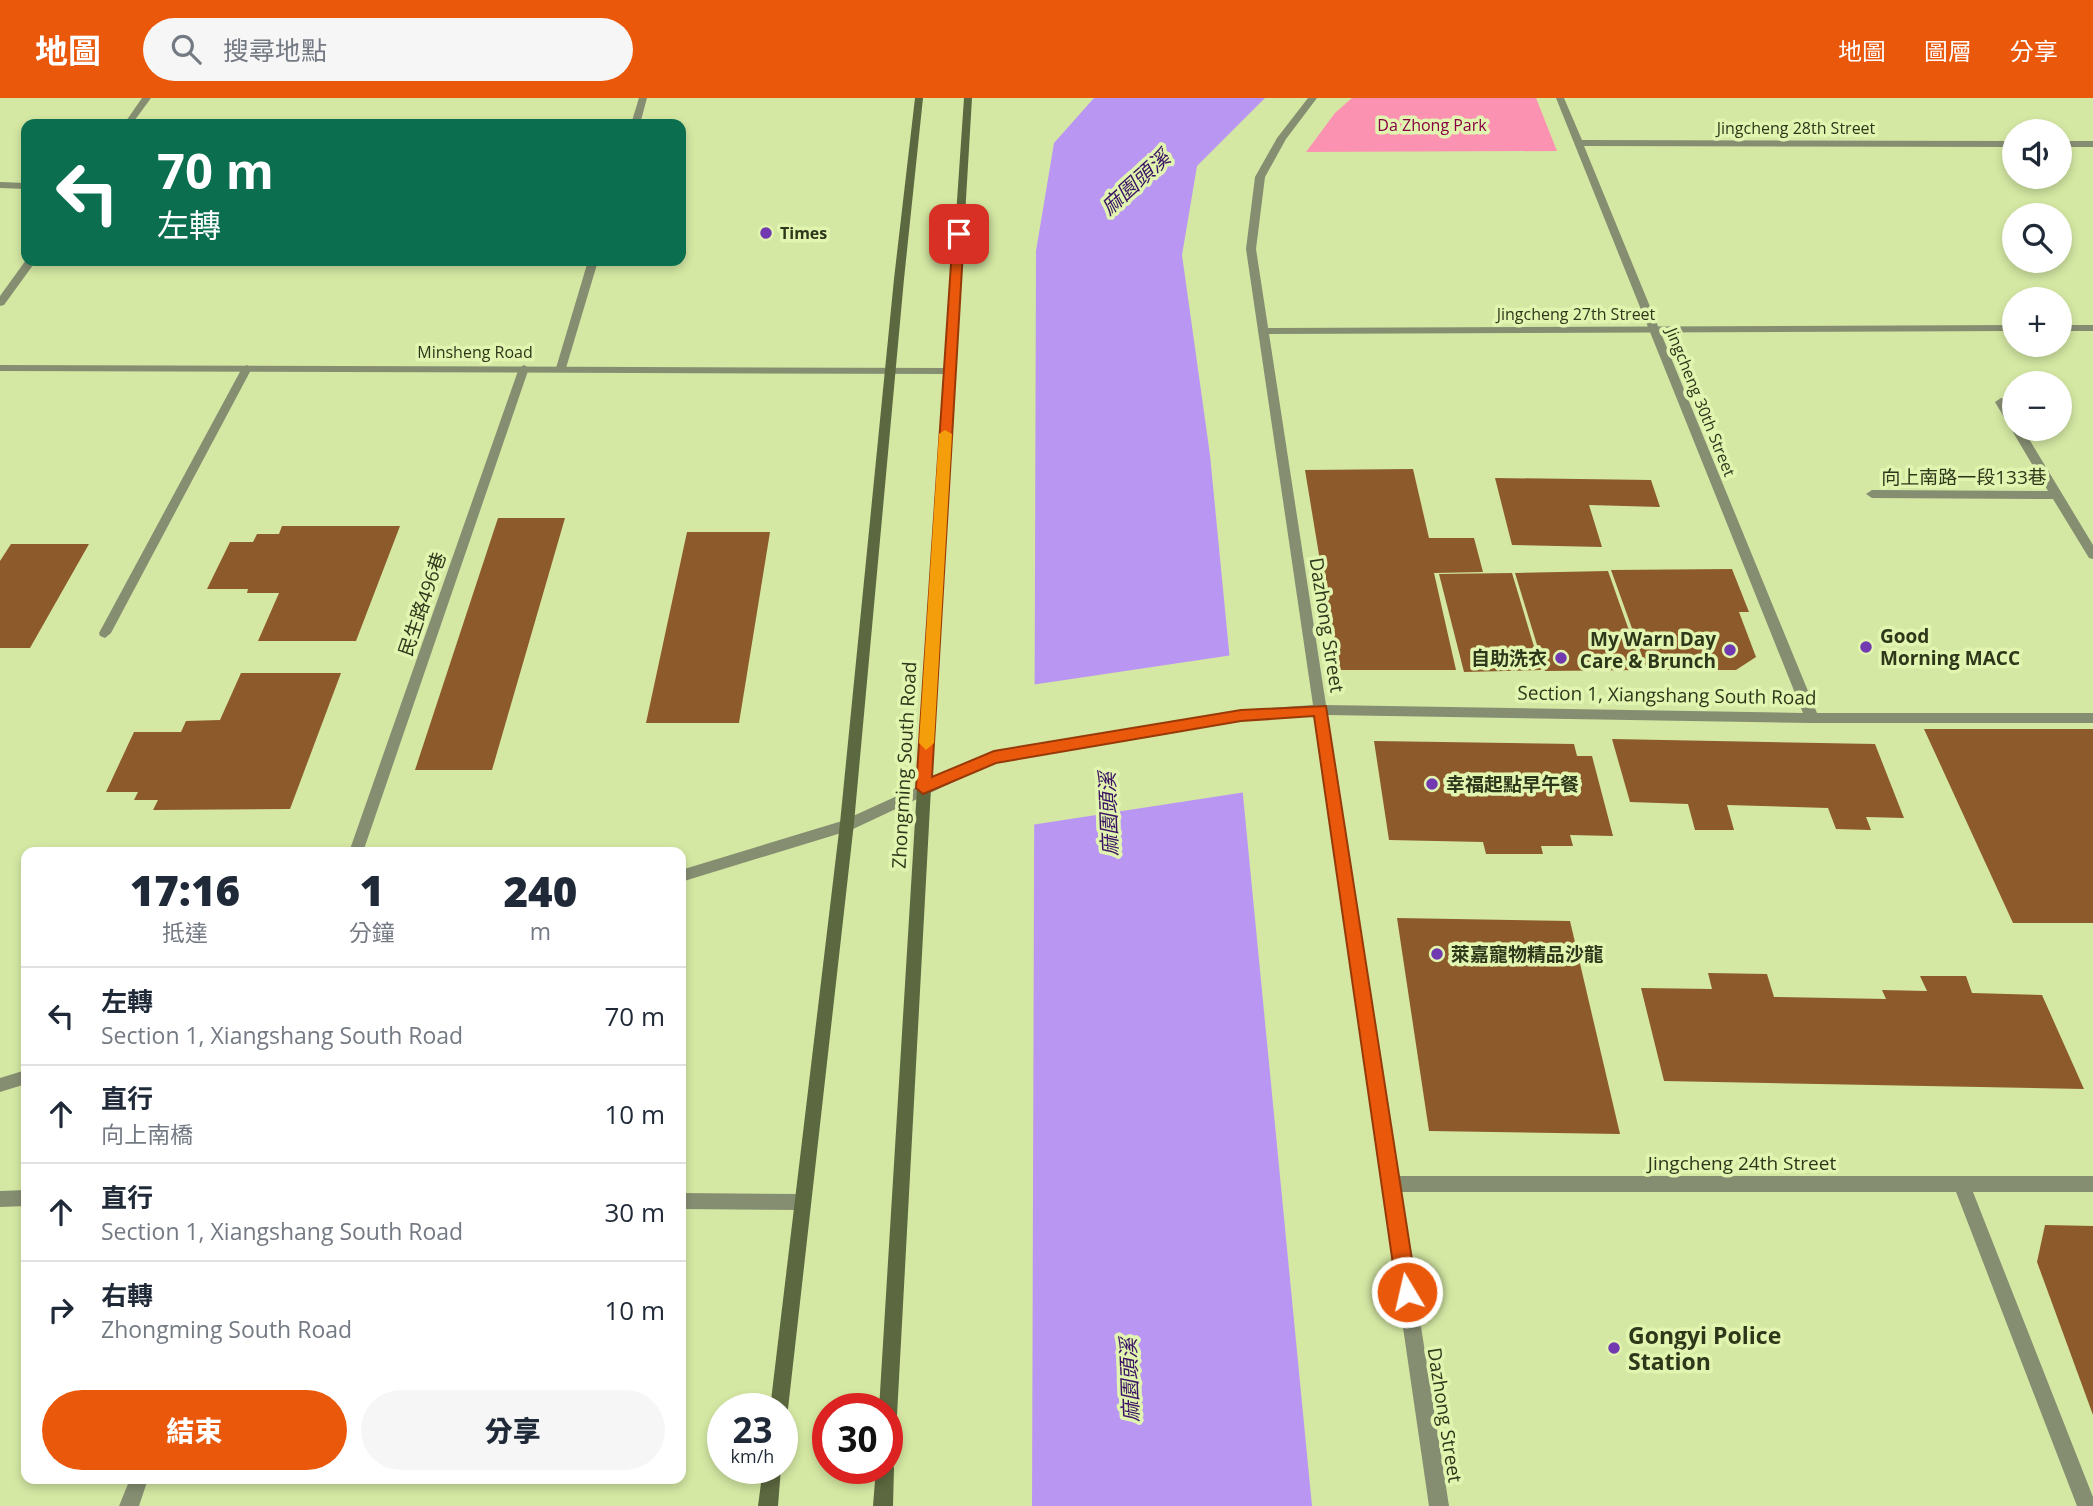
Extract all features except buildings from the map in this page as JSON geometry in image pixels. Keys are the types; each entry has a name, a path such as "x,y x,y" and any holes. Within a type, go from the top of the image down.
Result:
{"main road":[{"path":"781,1393 846,826 892,370 902,233 919,98"},
{"name":"Zhongming South Road","path":"889,1393 923,788 968,98"},
{"path":"768,1506 770,1484"},
{"path":"883,1506 884,1484"}],"street":[{"path":"132,119 147,98"},
{"path":"637,119 643,98"},
{"name":"Dazhong Street","path":"1312,98 1282,138 1260,177 1251,249 1439,1506"},
{"name":"Jingcheng 30th Street","path":"1560,98 1812,718"},
{"name":"Jingcheng 28th Street","path":"1579,143 2002,144"},
{"path":"2072,144 2093,144"},
{"path":"0,186 21,186"},
{"path":"0,303 27,266"},
{"path":"561,368 592,266"},
{"name":"Jingcheng 27th Street","path":"1263,331 2002,328"},
{"path":"2072,328 2093,328"},
{"name":"Minsheng Road","path":"0,368 949,371"},
{"path":"105,633 247,368"},
{"name":"民生路496巷","path":"358,847 524,368"},
{"name":"向上南路一段133巷","path":"2024,441 2093,555"},
{"name":"向上南路一段133巷","path":"1872,494 2057,495"},
{"name":"Section 1, Xiangshang South Road","path":"923,788 994,757 1241,715 1321,710 1812,718 2093,718"},
{"path":"686,874 846,826 923,788"},
{"path":"0,1085 21,1079"},
{"name":"Jingcheng 24th Street","path":"1391,1184 2093,1184"},
{"path":"1961,1184 2087,1506"},
{"path":"0,1199 21,1199"},
{"path":"686,1201 801,1202"},
{"path":"129,1506 137,1484"}],"green space":[{"name":"Da Zhong Park","path":"1352,98 1536,98 1557,151 1306,152 1335,113"}],"water":[{"name":"麻園頭溪","path":"1094,98 1265,98 1197,166 1182,255 1210,455 1312,1506 1032,1506 1036,251 1054,143"}],"pier":[{"path":"1233,655 1246,792 1031,825 1031,685"}],"slow traffic":[{"path":"926,743 945,434"}],"place":[{"name":"Times","path":"766,233"},
{"name":"Good Morning MACC","path":"1866,647"},
{"name":"My Warn Day Care & Brunch","path":"1730,650"},
{"name":"自助洗衣","path":"1561,658"},
{"name":"幸福起點早午餐","path":"1432,784"},
{"name":"萊嘉寵物精品沙龍","path":"1437,954"},
{"name":"Gongyi Police Station","path":"1614,1348"}],"route":[{"path":"959,234 923,788 994,757 1241,715 1321,710 1407,1292"}]}
